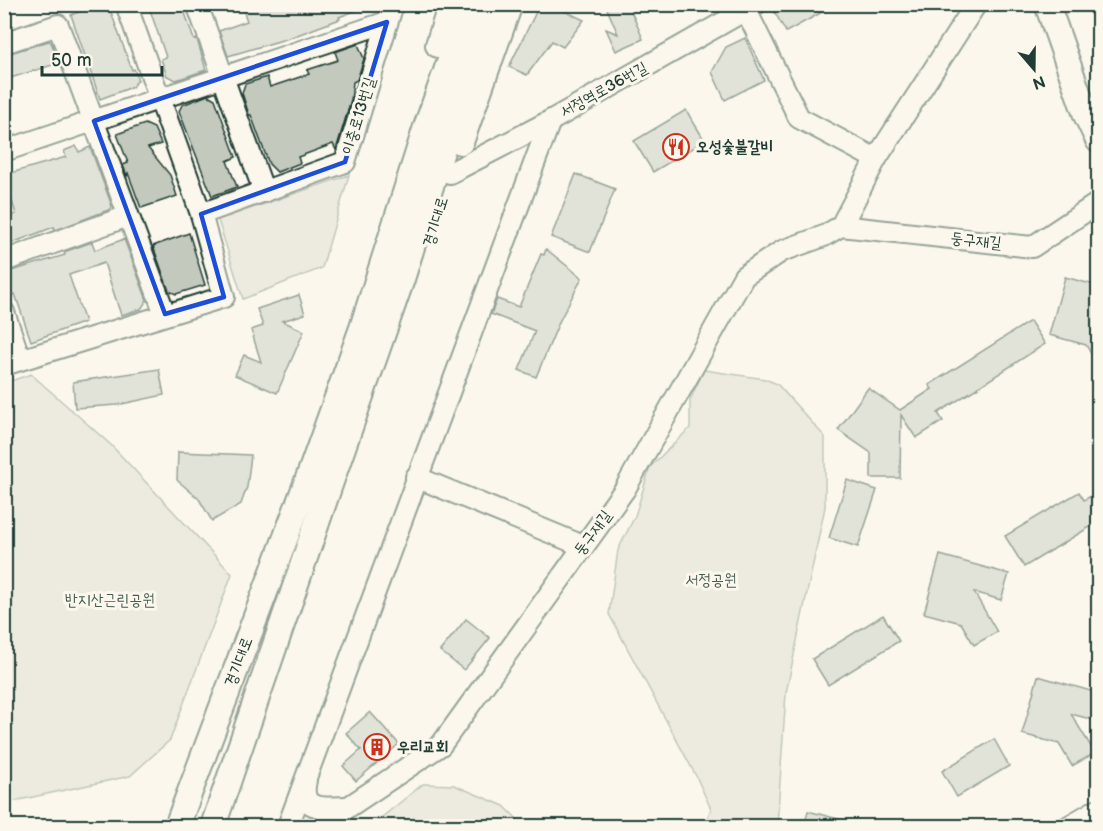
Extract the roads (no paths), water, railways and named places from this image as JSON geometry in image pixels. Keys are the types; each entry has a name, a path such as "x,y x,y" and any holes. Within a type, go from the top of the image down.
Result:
{"main road":[{"name":"경기대로","path":"337,432 330,380 351,321 451,4"},
{"name":"경기대로","path":"213,826 337,432 362,328 426,127 470,4"},
{"name":"경기대로","path":"177,826 337,432 402,279 488,4"},
{"name":"경기대로","path":"337,432 375,389 405,322 450,174 510,4"},
{"path":"1047,4 1086,115 1098,140"},
{"path":"1061,4 1098,110"}],"street":[{"path":"4,312 12,362 224,297 201,214 126,4"},
{"path":"197,4 264,192"},
{"path":"841,226 876,159 976,4"},
{"path":"751,7 799,118 876,159"},
{"name":"서정역로36번길","path":"450,174 550,121 751,7"},
{"name":"이충로13번길","path":"4,151 223,77 390,13"},
{"name":"이충로13번길","path":"201,214 345,162 390,13"},
{"path":"4,43 58,25 165,314"},
{"path":"288,826 550,121"},
{"name":"둥구재길","path":"320,826 441,745 625,489 744,276 782,251 824,236 841,226 1032,247 1098,203"},
{"path":"4,261 128,216"},
{"path":"416,477 583,546"},
{"path":"308,768 303,791 309,802 320,809 349,806"},
{"path":"1069,826 1098,809"}],"place":[{"name":"오성숯불갈비","path":"676,147"},
{"name":"우리교회","path":"377,747"}],"park label":[{"name":"서정공원","path":"711,580"},
{"name":"반지산근린공원","path":"110,600"}]}
